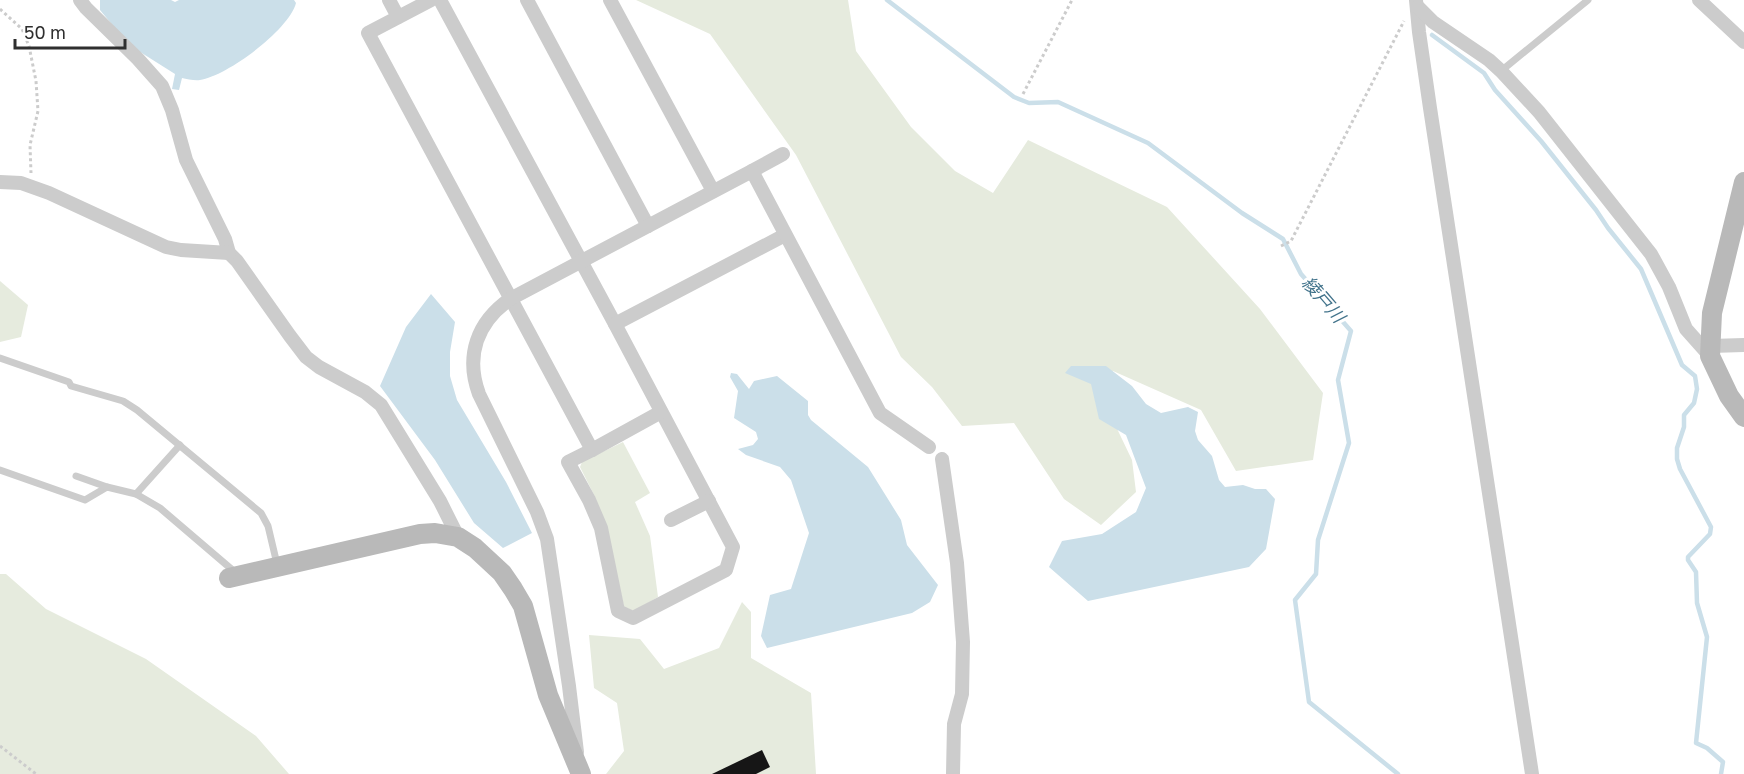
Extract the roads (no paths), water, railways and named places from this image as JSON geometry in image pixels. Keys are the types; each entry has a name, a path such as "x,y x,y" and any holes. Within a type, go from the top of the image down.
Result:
{"street":[{"path":"80,0 162,86 172,110 186,160 225,239 229,253 306,357 319,367 365,392 381,405 440,501 458,537"},
{"path":"389,0 398,17"},
{"path":"431,0 368,33 592,450"},
{"path":"440,0 615,324 733,547 726,570 633,618 618,611 601,528 568,462 661,412"},
{"path":"527,0 648,226"},
{"path":"610,0 712,191"},
{"path":"1699,0 1744,42"},
{"path":"1417,3 1433,22 1489,60 1539,112 1651,254 1669,287 1686,328 1710,351 1729,396 1744,417"},
{"path":"1417,3 1419,32 1532,774"},
{"path":"579,770 547,539 537,512 479,394 473,361 478,338 493,313 510,299 783,154"},
{"path":"752,171 880,413 929,447"},
{"path":"0,182 21,183 49,193 166,247 229,253"},
{"path":"1710,351 1712,313 1744,182"},
{"path":"615,324 785,235"},
{"path":"1710,351 1744,345"},
{"path":"942,459 957,563 963,642 962,694 954,724 953,774"},
{"path":"671,520 709,501"},
{"path":"234,577 420,534 435,533 458,537 475,548 502,573 523,606 548,695 579,770"}],"lane":[{"path":"1501,71 1588,0"},
{"path":"0,358 69,382 71,386 129,404 261,513 268,526 278,567"},
{"path":"136,494 180,445"},
{"path":"0,470 86,500 107,487"},
{"path":"76,476 136,494 160,508 234,577"}],"water":[{"path":"100,0 171,0 175,2 179,0 294,0 296,3 282,26 256,50 212,77 198,80 182,78 179,90 172,89 175,74 137,50 100,10"},
{"path":"431,294 455,322 450,352 450,376 457,400 506,482 532,533 503,548 474,523 435,460 380,386 406,327"},
{"path":"1071,366 1106,366 1132,386 1146,404 1161,413 1188,407 1198,412 1195,431 1198,440 1212,456 1219,480 1225,487 1243,485 1255,489 1266,489 1275,499 1266,549 1249,567 1088,601 1049,567 1062,541 1102,534 1136,512 1146,488 1126,435 1099,419 1091,384 1065,373"},
{"path":"731,373 737,374 749,389 754,381 777,376 808,401 808,415 811,420 868,467 901,520 907,545 938,585 930,602 912,613 767,648 761,636 770,595 791,589 809,533 791,480 780,467 746,455 738,449 753,445 758,439 756,432 734,418 738,391 730,377"}],"waterway":[{"name":"綾戸川","path":"887,0 1014,97 1029,103 1058,102 1148,143 1242,213 1283,239 1301,274 1351,331 1338,380 1349,443 1318,540 1316,574 1295,600 1309,702 1398,774"},
{"path":"1432,35 1484,73 1495,90 1541,141 1596,210 1641,269 1682,365 1695,376 1697,389 1694,403 1684,415 1684,427 1677,448 1677,459 1711,527 1710,534 1688,557 1688,560 1696,572 1697,603 1707,637 1696,743 1707,748 1723,762 1721,774"}]}
